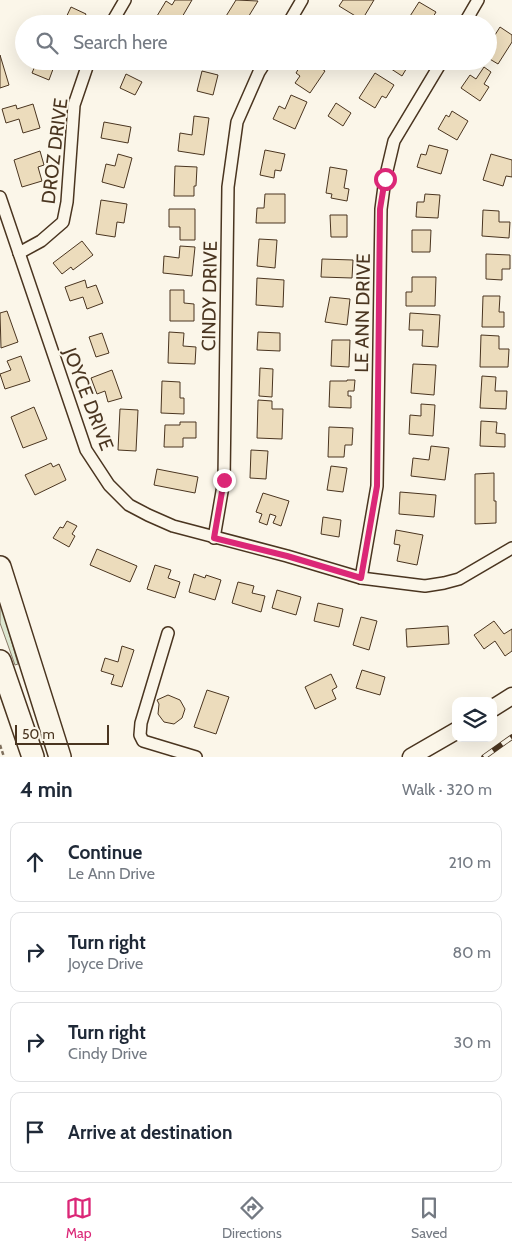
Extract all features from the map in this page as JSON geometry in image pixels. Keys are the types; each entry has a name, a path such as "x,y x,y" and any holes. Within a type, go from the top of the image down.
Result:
{"highway":[{"path":"0,567 60,757"},
{"path":"0,661 33,757"}],"main road":[{"path":"497,705 512,696"},
{"path":"411,757 452,733"}],"street":[{"path":"116,15 125,0"},
{"path":"293,15 302,0"},
{"path":"469,15 478,0"},
{"name":"DROZ DRIVE","path":"19,253 42,241 63,222 67,202 74,104 86,70"},
{"name":"CINDY DRIVE","path":"214,538 224,480 228,187 237,122 260,70"},
{"name":"LE ANN DRIVE","path":"361,578 377,486 380,209 394,141 437,70"},
{"name":"JOYCE DRIVE","path":"0,196 86,450 109,485 130,505 173,526 214,538 287,556 361,578 425,586 459,579 512,548"},
{"path":"168,633 141,722 140,736 143,741 196,757"}],"path":[{"path":"0,745 4,757"}],"green space":[{"path":"0,601 18,664 15,665 0,623"}],"building":[{"path":"175,0 192,0 183,15 158,15 166,1 172,5"},
{"path":"236,0 258,1 249,15 227,15"},
{"path":"343,0 374,0 365,15 354,15 339,6"},
{"path":"419,2 436,12 434,15 411,15"},
{"path":"71,7 86,14 86,15 67,15"},
{"path":"500,27 512,35 512,42 498,64 497,63 497,32"},
{"path":"0,55 9,85 0,88"},
{"path":"33,70 53,70 49,80 32,73"},
{"path":"298,70 325,71 310,93 295,83 300,76 296,73"},
{"path":"393,70 406,70 402,76"},
{"path":"482,70 491,72 484,84 489,87 480,101 461,88 470,75 476,79"},
{"path":"202,71 218,75 213,95 197,91"},
{"path":"375,73 394,85 386,98 382,96 375,108 359,98"},
{"path":"126,74 142,82 135,95 120,88"},
{"path":"291,95 307,102 295,129 273,119 279,106 285,109"},
{"path":"336,103 351,113 343,126 328,116"},
{"path":"33,104 40,128 23,133 19,119 6,123 2,109 16,105 17,109"},
{"path":"452,111 468,121 457,140 438,129 446,115 449,117"},
{"path":"194,116 209,118 204,155 178,151 180,133 192,135"},
{"path":"104,122 131,127 128,143 101,138"},
{"path":"429,145 448,150 441,174 417,167 421,154 426,155"},
{"path":"265,150 285,154 281,171 275,170 274,178 260,175"},
{"path":"40,151 44,165 38,167 42,181 22,187 14,160"},
{"path":"118,154 132,158 124,188 102,182 106,164 115,166"},
{"path":"491,154 512,160 512,177 506,176 503,186 483,180"},
{"path":"175,166 197,167 194,196 174,196"},
{"path":"330,167 347,170 344,188 349,189 347,201 331,198 332,194 326,193"},
{"path":"265,194 285,194 285,223 256,223 257,208 264,208"},
{"path":"425,194 440,195 438,218 416,217 417,202 424,202"},
{"path":"101,200 127,204 124,223 117,222 115,237 96,234"},
{"path":"169,209 195,209 195,240 180,240 180,227 169,227"},
{"path":"483,210 499,211 499,222 510,222 509,238 482,236"},
{"path":"330,215 347,215 347,237 331,237"},
{"path":"412,230 431,230 430,252 412,252"},
{"path":"259,239 277,240 275,268 257,266"},
{"path":"82,241 93,255 73,270 71,267 62,274 53,263"},
{"path":"180,246 195,247 192,276 163,273 164,256 179,258"},
{"path":"486,254 510,255 510,269 502,269 502,280 486,279"},
{"path":"322,259 353,260 352,278 321,277"},
{"path":"412,277 436,277 435,306 406,306 406,292 412,292"},
{"path":"257,278 284,280 283,307 256,305"},
{"path":"85,280 87,288 96,285 103,303 87,309 83,297 70,301 65,287"},
{"path":"170,290 184,290 184,303 194,304 194,321 170,321"},
{"path":"483,296 500,296 499,312 504,312 504,327 482,327"},
{"path":"330,297 350,299 347,325 325,322"},
{"path":"7,311 18,342 1,348 0,313"},
{"path":"410,313 440,315 438,347 422,346 423,330 409,330"},
{"path":"169,332 184,333 183,346 196,347 195,364 168,363"},
{"path":"258,332 280,333 280,351 257,350"},
{"path":"102,333 109,353 96,357 89,337"},
{"path":"481,335 499,336 499,349 509,349 508,367 480,367"},
{"path":"332,340 350,340 349,367 331,366"},
{"path":"21,356 30,381 5,389 0,374 11,370 7,361"},
{"path":"413,364 436,365 434,395 411,393"},
{"path":"260,368 273,369 272,397 259,396"},
{"path":"112,370 122,398 108,402 105,391 97,394 91,378"},
{"path":"482,376 496,377 495,391 507,391 506,409 480,408"},
{"path":"355,380 354,391 348,391 348,396 351,396 351,408 329,407 330,381"},
{"path":"162,381 180,382 180,398 184,398 184,414 161,413"},
{"path":"258,400 272,401 272,409 283,409 282,439 257,438"},
{"path":"421,404 435,405 433,436 409,434 410,415 421,416"},
{"path":"34,407 47,439 23,448 11,417"},
{"path":"120,409 138,410 136,451 118,450"},
{"path":"481,421 497,422 496,433 505,434 505,447 480,446"},
{"path":"180,422 196,422 196,438 183,438 183,447 164,447 165,425 180,425"},
{"path":"329,427 353,428 352,445 345,445 344,457 328,457"},
{"path":"431,446 449,448 445,480 411,476 413,458 429,460"},
{"path":"251,450 268,451 266,479 250,478"},
{"path":"51,463 53,467 59,464 66,480 35,495 25,475"},
{"path":"331,466 347,468 343,492 327,490"},
{"path":"157,469 198,477 195,493 154,485"},
{"path":"494,473 496,523 475,524 475,474"},
{"path":"400,492 436,495 434,517 399,514"},
{"path":"263,493 289,501 281,526 273,523 276,516 270,514 267,525 259,522 262,514 256,512"},
{"path":"323,517 341,520 339,537 321,534"},
{"path":"67,521 77,526 72,534 75,536 69,547 53,538 60,527 63,528"},
{"path":"396,530 423,535 417,565 397,561 400,545 394,544"},
{"path":"97,549 137,566 130,582 90,565"},
{"path":"155,565 171,570 168,578 180,582 175,598 147,589"},
{"path":"194,574 205,578 206,575 221,580 215,600 189,592"},
{"path":"238,582 254,586 252,593 265,596 261,612 232,603"},
{"path":"277,590 301,597 296,615 272,608"},
{"path":"318,603 343,609 339,627 314,621"},
{"path":"361,617 377,621 369,650 353,645"},
{"path":"494,621 504,634 512,629 512,651 505,656 495,641 484,649 474,635"},
{"path":"448,626 449,644 407,647 406,629"},
{"path":"122,646 134,650 122,687 111,684 114,675 101,671 105,658 118,662"},
{"path":"362,670 385,677 380,695 356,688"},
{"path":"331,674 337,687 332,690 336,699 315,709 305,687"},
{"path":"207,690 229,697 216,734 194,727"},
{"path":"168,695 180,700 185,709 182,718 174,724 164,722 158,714 159,704 157,700"}],"railway":[{"path":"484,757 512,737"}],"route":[{"path":"224,480 214,538 287,556 361,578 377,486 380,209 385,179"}]}
